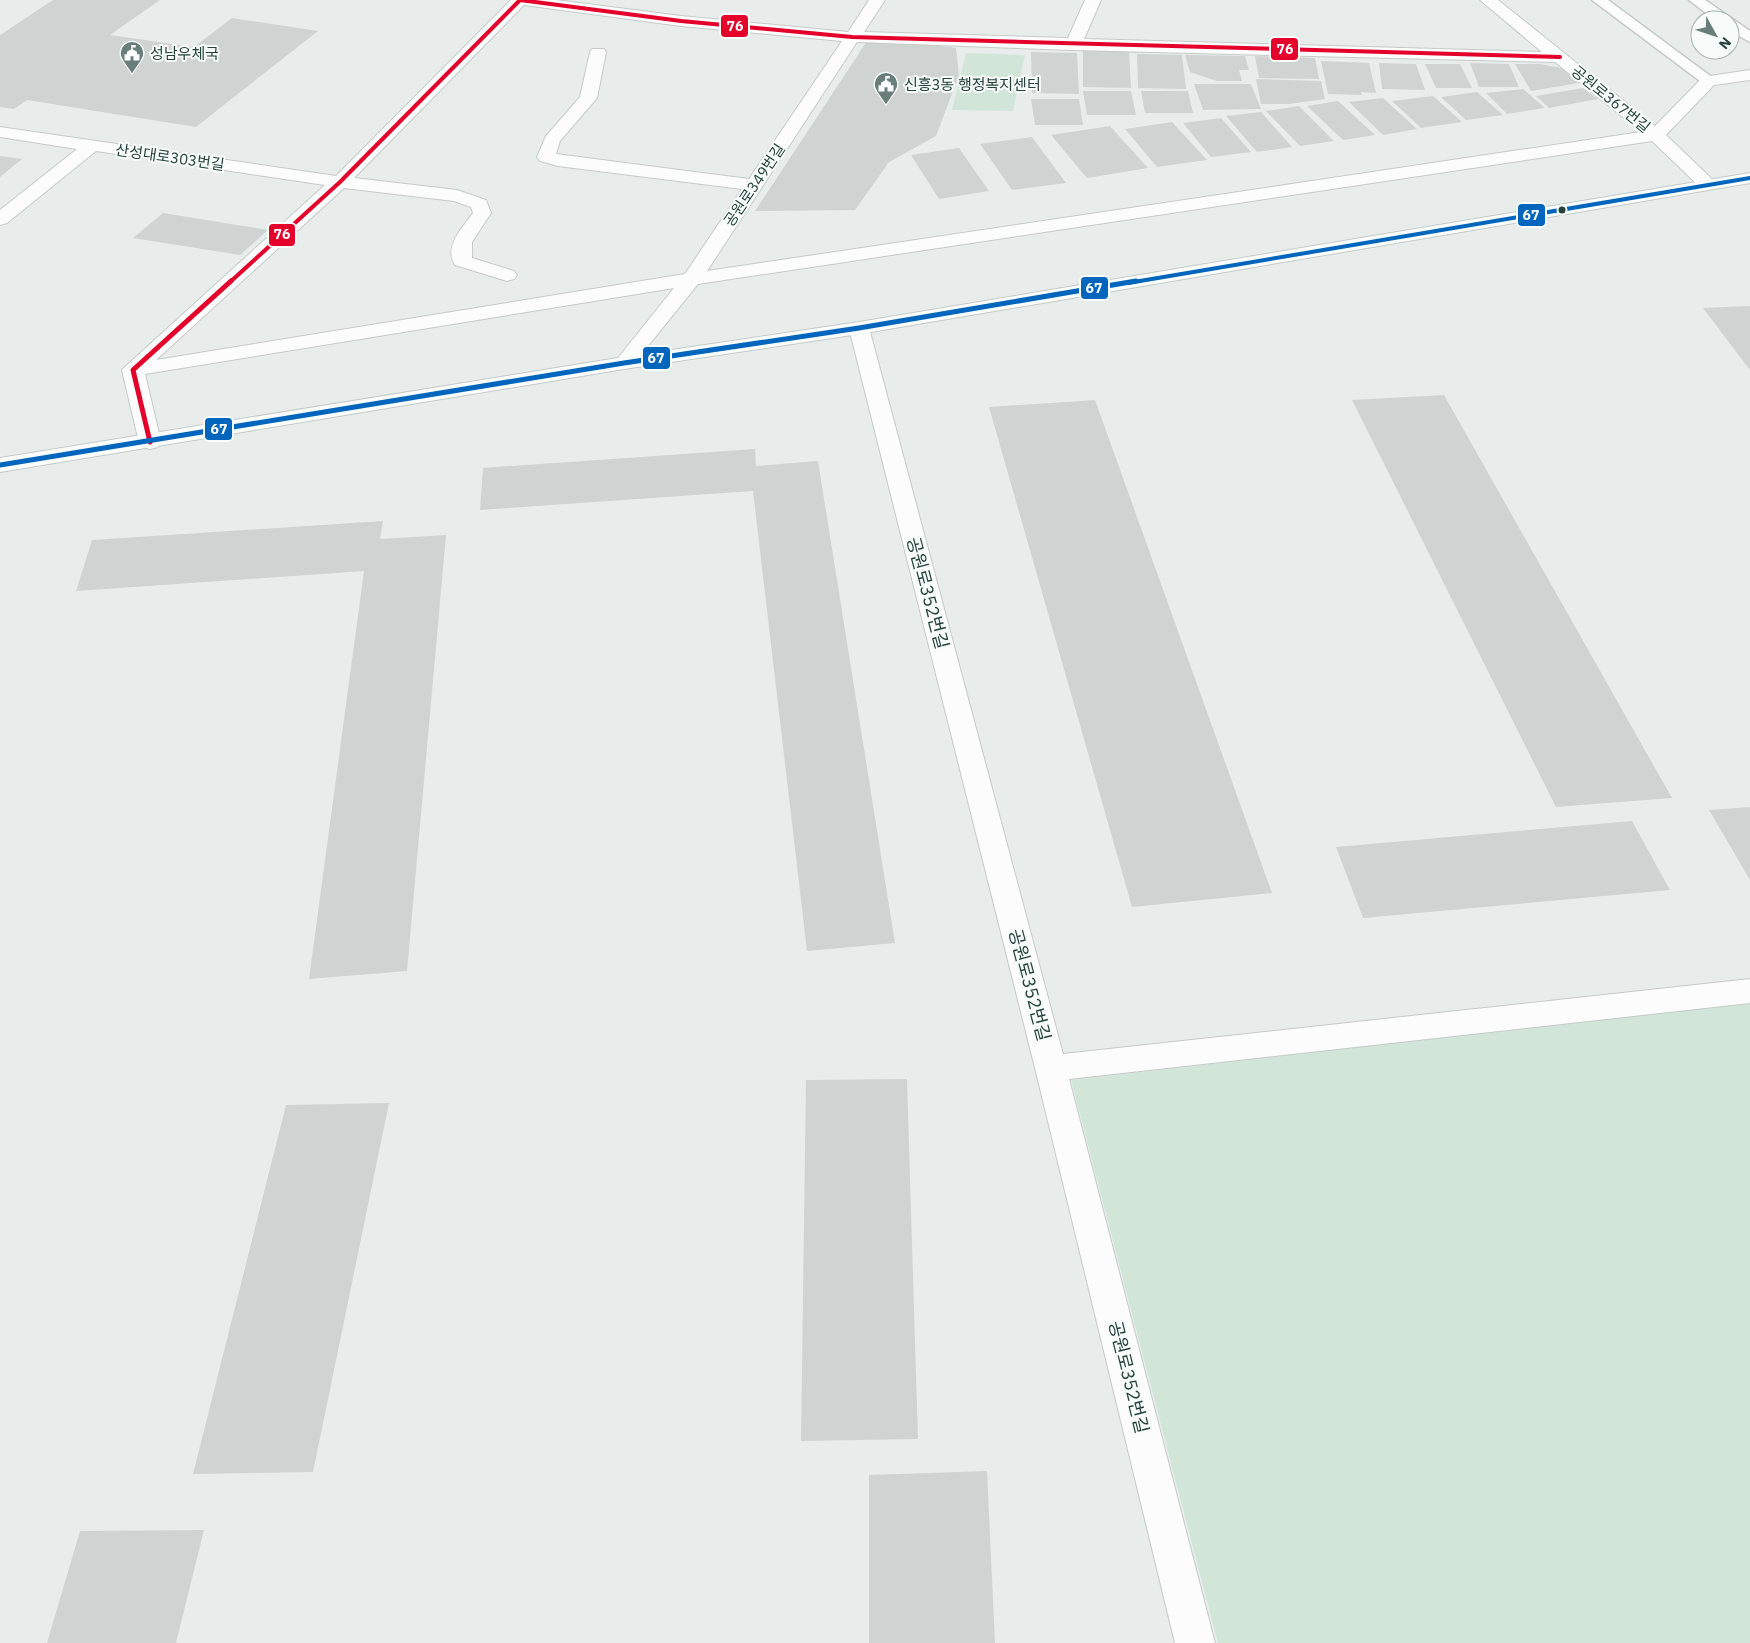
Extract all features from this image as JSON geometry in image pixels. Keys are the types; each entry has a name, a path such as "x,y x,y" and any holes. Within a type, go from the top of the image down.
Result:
{"street":[{"path":"133,370 340,182 520,0 681,21 852,37 1073,45 1560,57"},
{"name":"공원로349번길","path":"624,363 692,279 877,0"},
{"path":"1073,45 1093,0"},
{"name":"공원로367번길","path":"1488,0 1656,135 1707,184"},
{"path":"681,21 693,7"},
{"path":"598,52 588,98 552,140 546,157 558,161 754,185"},
{"path":"133,370 692,279 1656,135 1709,81 1750,75"},
{"name":"산성대로303번길","path":"0,132 340,182 457,196 479,204 482,213 462,242 462,261 507,275"},
{"path":"0,219 93,146"},
{"path":"0,465 624,363 859,328 1750,178"},
{"name":"공원로352번길","path":"859,328 1052,1068 1195,1643"},
{"path":"133,370 150,442"},
{"path":"1052,1068 1750,991"}],"lane":[{"path":"1599,0 1709,81"},
{"path":"1696,0 1710,10"}],"green space":[{"path":"966,53 1025,55 1013,111 952,110"},
{"path":"1750,1002 1750,1643 1218,1643 1071,1080"}],"building":[{"name":"성남우체국","path":"53,0 160,0 110,35 194,47 232,18 318,31 196,127 27,100 14,109 0,107 0,35"},
{"name":"신흥3동 행정복지센터","path":"869,38 956,48 959,75 936,136 889,162 855,210 755,211"},
{"path":"1083,50 1129,51 1131,88 1083,87"},
{"path":"1031,52 1077,53 1079,94 1032,93"},
{"path":"1137,54 1182,55 1186,89 1138,88"},
{"path":"1185,55 1245,56 1249,70 1239,70 1242,81 1217,81 1190,72"},
{"path":"1255,56 1315,58 1319,79 1259,78"},
{"path":"1321,61 1369,63 1376,93 1361,92 1362,95 1328,94"},
{"path":"1379,63 1416,64 1425,90 1382,89"},
{"path":"1470,63 1509,64 1519,87 1479,87"},
{"path":"1425,64 1460,64 1472,88 1436,88"},
{"path":"1515,64 1540,64 1566,69 1584,82 1531,91"},
{"path":"1256,79 1321,81 1325,99 1289,104 1261,104"},
{"path":"1194,84 1251,84 1261,109 1203,110"},
{"path":"1583,88 1598,99 1549,108 1536,96"},
{"path":"1523,89 1545,108 1507,114 1486,93"},
{"path":"1083,91 1131,91 1136,115 1087,115"},
{"path":"1141,91 1188,91 1193,113 1145,113"},
{"path":"1477,92 1503,115 1466,120 1441,97"},
{"path":"1433,96 1462,122 1421,128 1392,101"},
{"path":"1383,98 1417,129 1383,135 1349,102"},
{"path":"1031,99 1079,99 1083,125 1035,125"},
{"path":"1338,101 1375,135 1343,140 1307,106"},
{"path":"1299,106 1334,141 1300,146 1266,111"},
{"path":"1261,112 1292,147 1257,152 1226,116"},
{"path":"1221,118 1251,152 1211,157 1183,123"},
{"path":"1172,122 1207,160 1157,167 1125,129"},
{"path":"1110,126 1148,168 1087,178 1051,135"},
{"path":"1032,137 1066,183 1012,190 980,144"},
{"path":"959,148 989,191 939,199 911,155"},
{"path":"0,156 22,159 0,177"},
{"path":"163,213 268,230 240,255 133,238"},
{"path":"1750,306 1750,370 1703,308"},
{"path":"1444,395 1672,798 1556,807 1352,400"},
{"path":"1095,400 1272,893 1132,907 989,407"},
{"path":"755,449 756,466 818,461 895,943 807,951 753,491 480,510 483,468"},
{"path":"383,521 380,539 446,535 407,971 309,979 364,571 76,591 92,540"},
{"path":"1750,807 1750,880 1709,810"},
{"path":"1632,821 1670,890 1363,918 1336,847"},
{"path":"907,1079 918,1439 801,1441 806,1080"},
{"path":"389,1103 313,1472 193,1474 286,1105"},
{"path":"987,1471 995,1643 869,1643 869,1475"},
{"path":"204,1530 176,1643 47,1643 80,1531"}],"transit line":[{"name":"76","path":"150,442 133,370 340,182 520,0 681,21 852,37 1560,57"},
{"name":"67","path":"0,465 624,363 859,328 1750,178"}],"place":[{"name":"성남우체국","path":"132,74"},
{"name":"신흥3동 행정복지센터","path":"886,105"}]}
